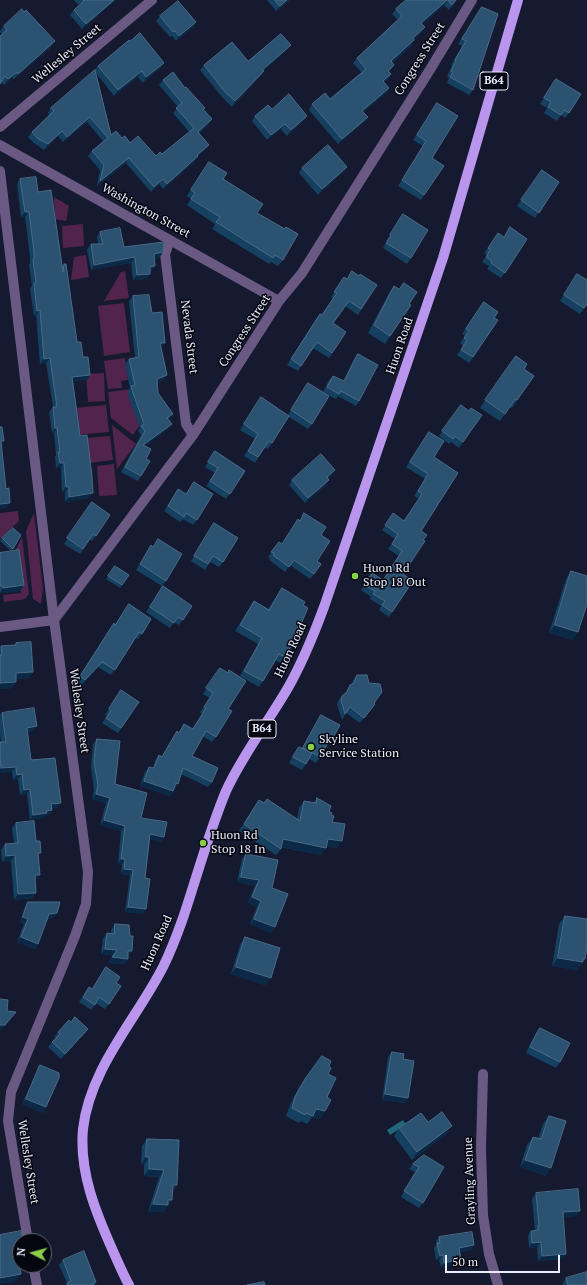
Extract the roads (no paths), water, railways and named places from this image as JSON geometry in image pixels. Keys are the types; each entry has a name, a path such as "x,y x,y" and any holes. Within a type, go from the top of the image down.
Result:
{"main road":[{"name":"Huon Road","path":"129,1285 104,1231 93,1203 88,1184 82,1144 86,1110 108,1058 163,967 174,942 216,816 227,790 240,763 290,685 318,623 443,258 518,0"}],"street":[{"name":"Wellesley Street","path":"0,127 152,0"},
{"name":"Congress Street","path":"54,620 193,436 279,301 302,273 472,0"},
{"name":"Washington Street","path":"0,144 279,301"},
{"name":"Wellesley Street","path":"0,172 54,620 88,872 86,904 75,936 10,1092 8,1121 27,1233"},
{"name":"Nevada Street","path":"170,240 165,254 186,424 193,436"},
{"path":"0,627 54,620"},
{"name":"Grayling Avenue","path":"483,1074 481,1148 483,1215 489,1254 498,1285"},
{"path":"35,1273 37,1285"}],"water":[{"path":"403,1120 406,1125 390,1135 387,1130"}],"place":[{"name":"Huon Rd Stop 18 Out","path":"355,576"},
{"name":"Skyline Service Station","path":"311,747"},
{"name":"Huon Rd Stop 18 In","path":"203,843"}]}
